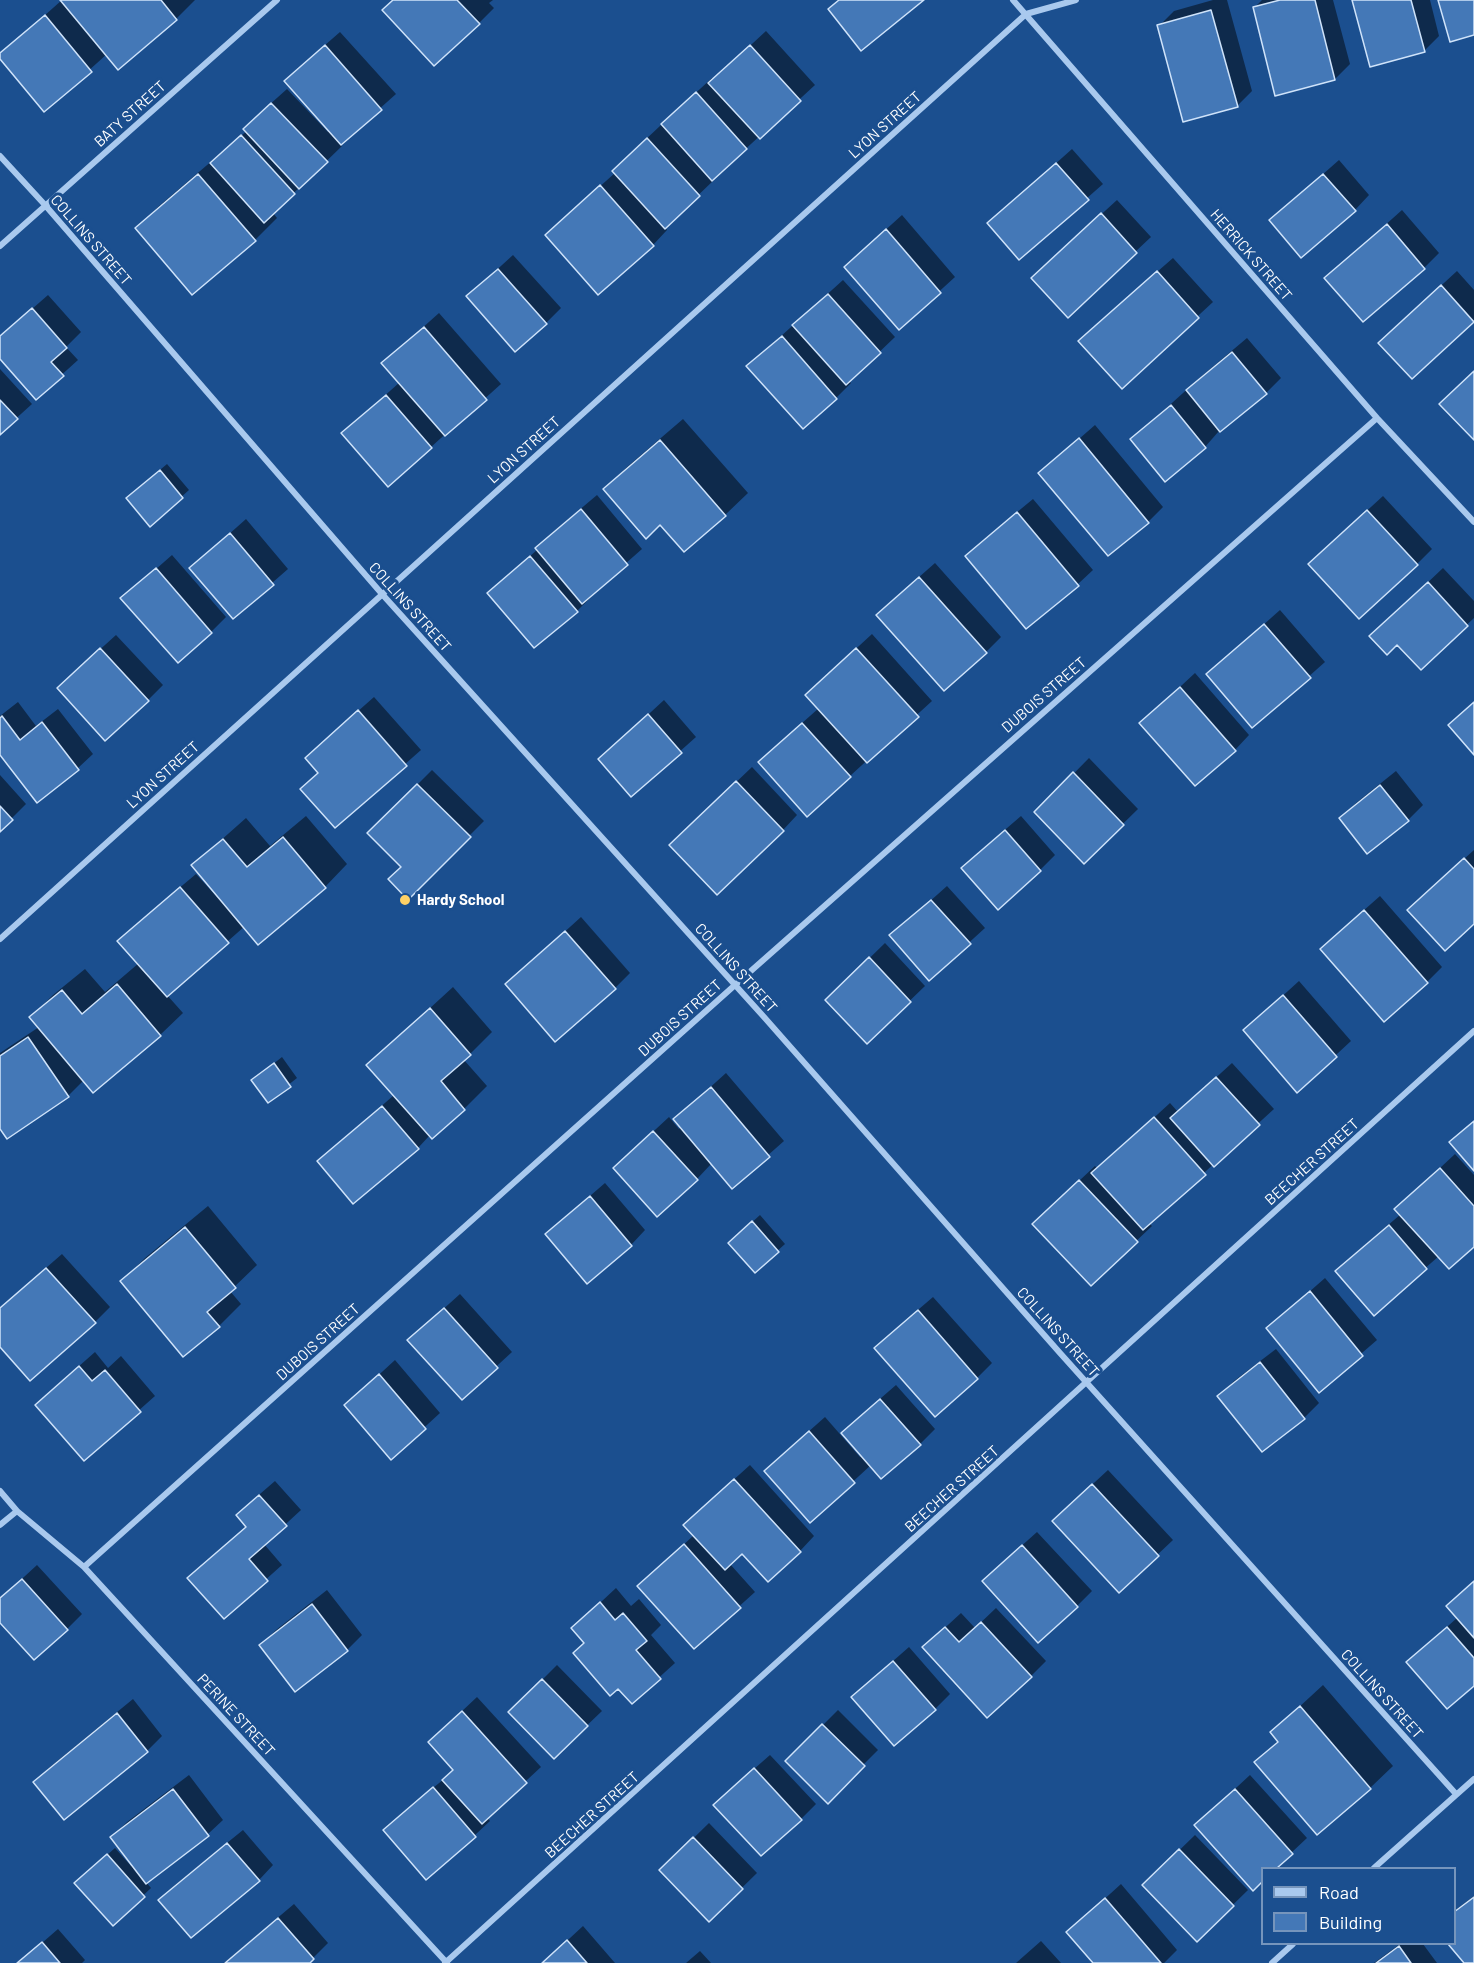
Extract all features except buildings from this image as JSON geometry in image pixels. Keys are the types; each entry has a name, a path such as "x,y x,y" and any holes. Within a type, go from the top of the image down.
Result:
{"street":[{"name":"BATY STREET","path":"0,246 276,0"},
{"name":"HERRICK STREET","path":"1013,0 1377,418 1474,522"},
{"name":"LYON STREET","path":"0,939 1026,14 1076,0"},
{"name":"COLLINS STREET","path":"0,156 382,594 735,985 1087,1383 1456,1794"},
{"name":"DUBOIS STREET","path":"84,1567 735,985 1377,418"},
{"name":"BEECHER STREET","path":"446,1963 1474,1031"},
{"name":"PERINE STREET","path":"0,1491 17,1511 84,1567 446,1963"},
{"path":"0,1525 17,1511"},
{"path":"1376,1867 1474,1779"},
{"path":"1272,1963 1292,1945"}],"place":[{"name":"Hardy School","path":"405,900"}]}
